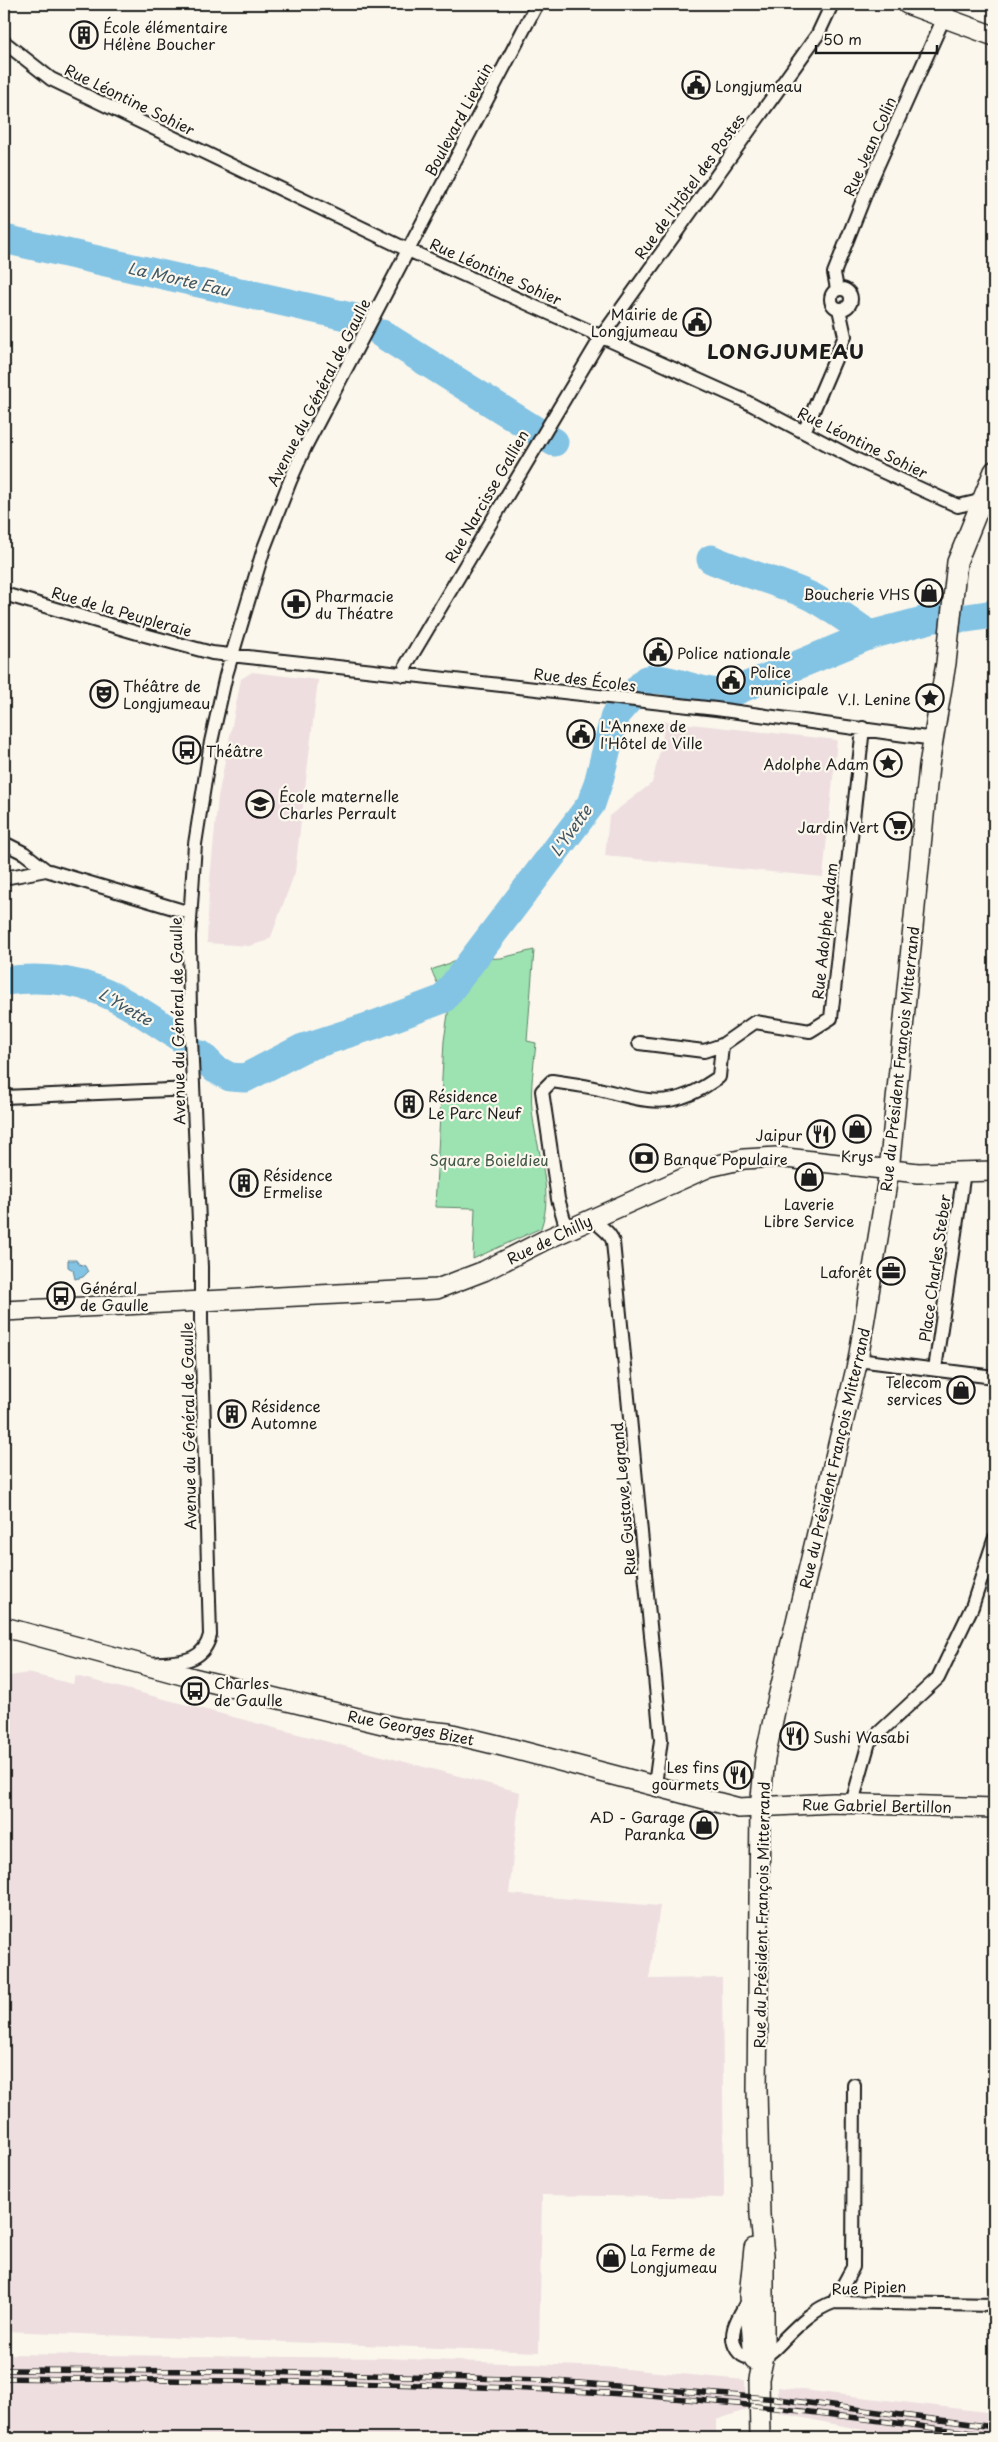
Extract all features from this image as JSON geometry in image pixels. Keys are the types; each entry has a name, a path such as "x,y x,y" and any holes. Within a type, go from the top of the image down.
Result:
{"main road":[{"path":"906,4 947,10 994,36"},
{"name":"Rue du Président François Mitterrand","path":"759,2435 757,2296 753,2255 760,2215 757,2090 760,1808 765,1758 858,1360 889,1171 914,912 934,739 948,650 957,562 989,500 994,471"},
{"name":"Rue de Chilly","path":"4,1311 437,1288 484,1271 567,1230 709,1167 744,1158 777,1157 918,1174 994,1171"},
{"name":"Rue Georges Bizet","path":"4,1627 193,1678 399,1728 448,1733 739,1808 760,1808"},
{"name":"Rue Gabriel Bertillon","path":"760,1808 778,1805 852,1803 994,1808"}],"street":[{"name":"Boulevard Lievain","path":"408,250 537,4"},
{"name":"Rue de l'Hôtel des Postes","path":"602,336 813,41 832,4"},
{"name":"Rue Jean Colin","path":"804,432 845,336 839,309 833,306 831,300 832,294 837,289 834,273 868,187 947,10"},
{"name":"Rue Léontine Sohier","path":"4,42 51,79 408,250 750,403 855,459 958,506 989,500"},
{"name":"Avenue du Général de Gaulle","path":"146,1664 189,1660 200,1654 207,1645 210,1634 190,998 190,913 195,844 202,790 226,675 264,548 290,480 408,250"},
{"name":"Rue Narcisse Gallien","path":"404,675 406,665 538,439 602,336"},
{"name":"Rue de la Peupleraie","path":"4,594 207,652 232,655"},
{"name":"Rue des Écoles","path":"232,655 863,728 934,739"},
{"name":"Rue Adolphe Adam","path":"639,1044 704,1051 722,1045 755,1022 810,1031 831,1018 863,728"},
{"path":"4,843 24,853 46,870 190,913"},
{"path":"4,878 46,870"},
{"path":"567,1230 558,1199 542,1091 552,1080 642,1100 661,1101 680,1098 697,1091 719,1077 722,1045"},
{"path":"4,1097 194,1089"},
{"name":"Place Charles Steber","path":"935,1369 964,1172"},
{"name":"Rue Gustave Legrand","path":"594,1218 596,1223 611,1234 613,1242 660,1724 661,1740 655,1785"},
{"path":"858,1360 994,1377"},
{"path":"852,1803 869,1742 938,1678 972,1607 994,1540"},
{"path":"834,2302 853,2267 854,2085"},
{"name":"Rue Pipien","path":"759,2357 813,2312 834,2302 994,2305"}],"shaded area":[{"name":"École maternelle Charles Perrault","path":"252,672 318,680 295,872 271,937 266,941 249,946 207,943 209,890 218,797 241,679"},
{"path":"664,721 837,740 823,877 605,856 609,816 652,783 662,742"},
{"path":"28,1673 73,1684 76,1676 520,1792 509,1894 660,1906 649,1979 722,1978 724,2198 542,2195 539,2352 4,2331 4,1677"},
{"path":"4,2354 385,2358 604,2367 745,2380 746,2410 716,2420 716,2438 4,2438"},
{"path":"778,2387 994,2413 994,2438 903,2438 779,2413"}],"green space":[{"name":"Square Boieldieu","path":"534,950 527,1041 536,1043 532,1076 532,1101 534,1124 545,1183 545,1213 541,1228 473,1259 475,1208 435,1207 444,1041 449,1007 431,970 458,960 501,958"}],"water":[{"path":"68,1260 76,1260 79,1264 85,1266 88,1272 83,1277 75,1279 73,1270 68,1267"}],"waterway":[{"name":"La Morte Eau","path":"4,239 355,318"},
{"name":"La Morte Eau","path":"382,334 554,442"},
{"name":"La Morte Eau","path":"711,559 812,597 870,635"},
{"name":"L'Yvette","path":"201,1055 215,1069 230,1077 245,1078 303,1048 374,1025 443,999 591,804 615,715 646,680 665,680 708,692 730,693 870,635 934,618 967,618 994,614"},
{"name":"L'Yvette","path":"4,981 32,979 57,980 80,984 121,1000 185,1041"}],"railway":[{"path":"4,2370 227,2371 542,2380 778,2399 994,2427"},
{"path":"4,2378 381,2384 607,2393 753,2406 994,2436"}],"place":[{"name":"École élémentaire Hélène Boucher","path":"84,35"},
{"name":"Longjumeau","path":"696,85"},
{"name":"Mairie de Longjumeau","path":"697,322"},
{"name":"Boucherie VHS","path":"929,593"},
{"name":"Pharmacie du Théatre","path":"296,604"},
{"name":"Police nationale","path":"658,652"},
{"name":"Police municipale","path":"731,680"},
{"name":"Théâtre de Longjumeau","path":"104,694"},
{"name":"V.I. Lenine","path":"930,698"},
{"name":"L'Annexe de l'Hôtel de Ville","path":"581,734"},
{"name":"Théâtre","path":"187,750"},
{"name":"Adolphe Adam","path":"888,763"},
{"name":"École maternelle Charles Perrault","path":"260,804"},
{"name":"Jardin Vert","path":"898,826"},
{"name":"Résidence Le Parc Neuf","path":"409,1104"},
{"name":"Krys","path":"857,1129"},
{"name":"Jaipur","path":"821,1134"},
{"name":"Banque Populaire","path":"644,1158"},
{"name":"Laverie Libre Service","path":"809,1177"},
{"name":"Résidence Ermelise","path":"244,1183"},
{"name":"Laforêt","path":"891,1271"},
{"name":"Général de Gaulle","path":"61,1296"},
{"name":"Telecom services","path":"961,1390"},
{"name":"Résidence Automne","path":"232,1414"},
{"name":"Charles de Gaulle","path":"195,1691"},
{"name":"Sushi Wasabi","path":"794,1736"},
{"name":"Les fins gourmets","path":"738,1775"},
{"name":"AD - Garage Paranka","path":"704,1825"},
{"name":"La Ferme de Longjumeau","path":"611,2258"}],"district":[{"name":"LONGJUMEAU","path":"786,351"}]}
